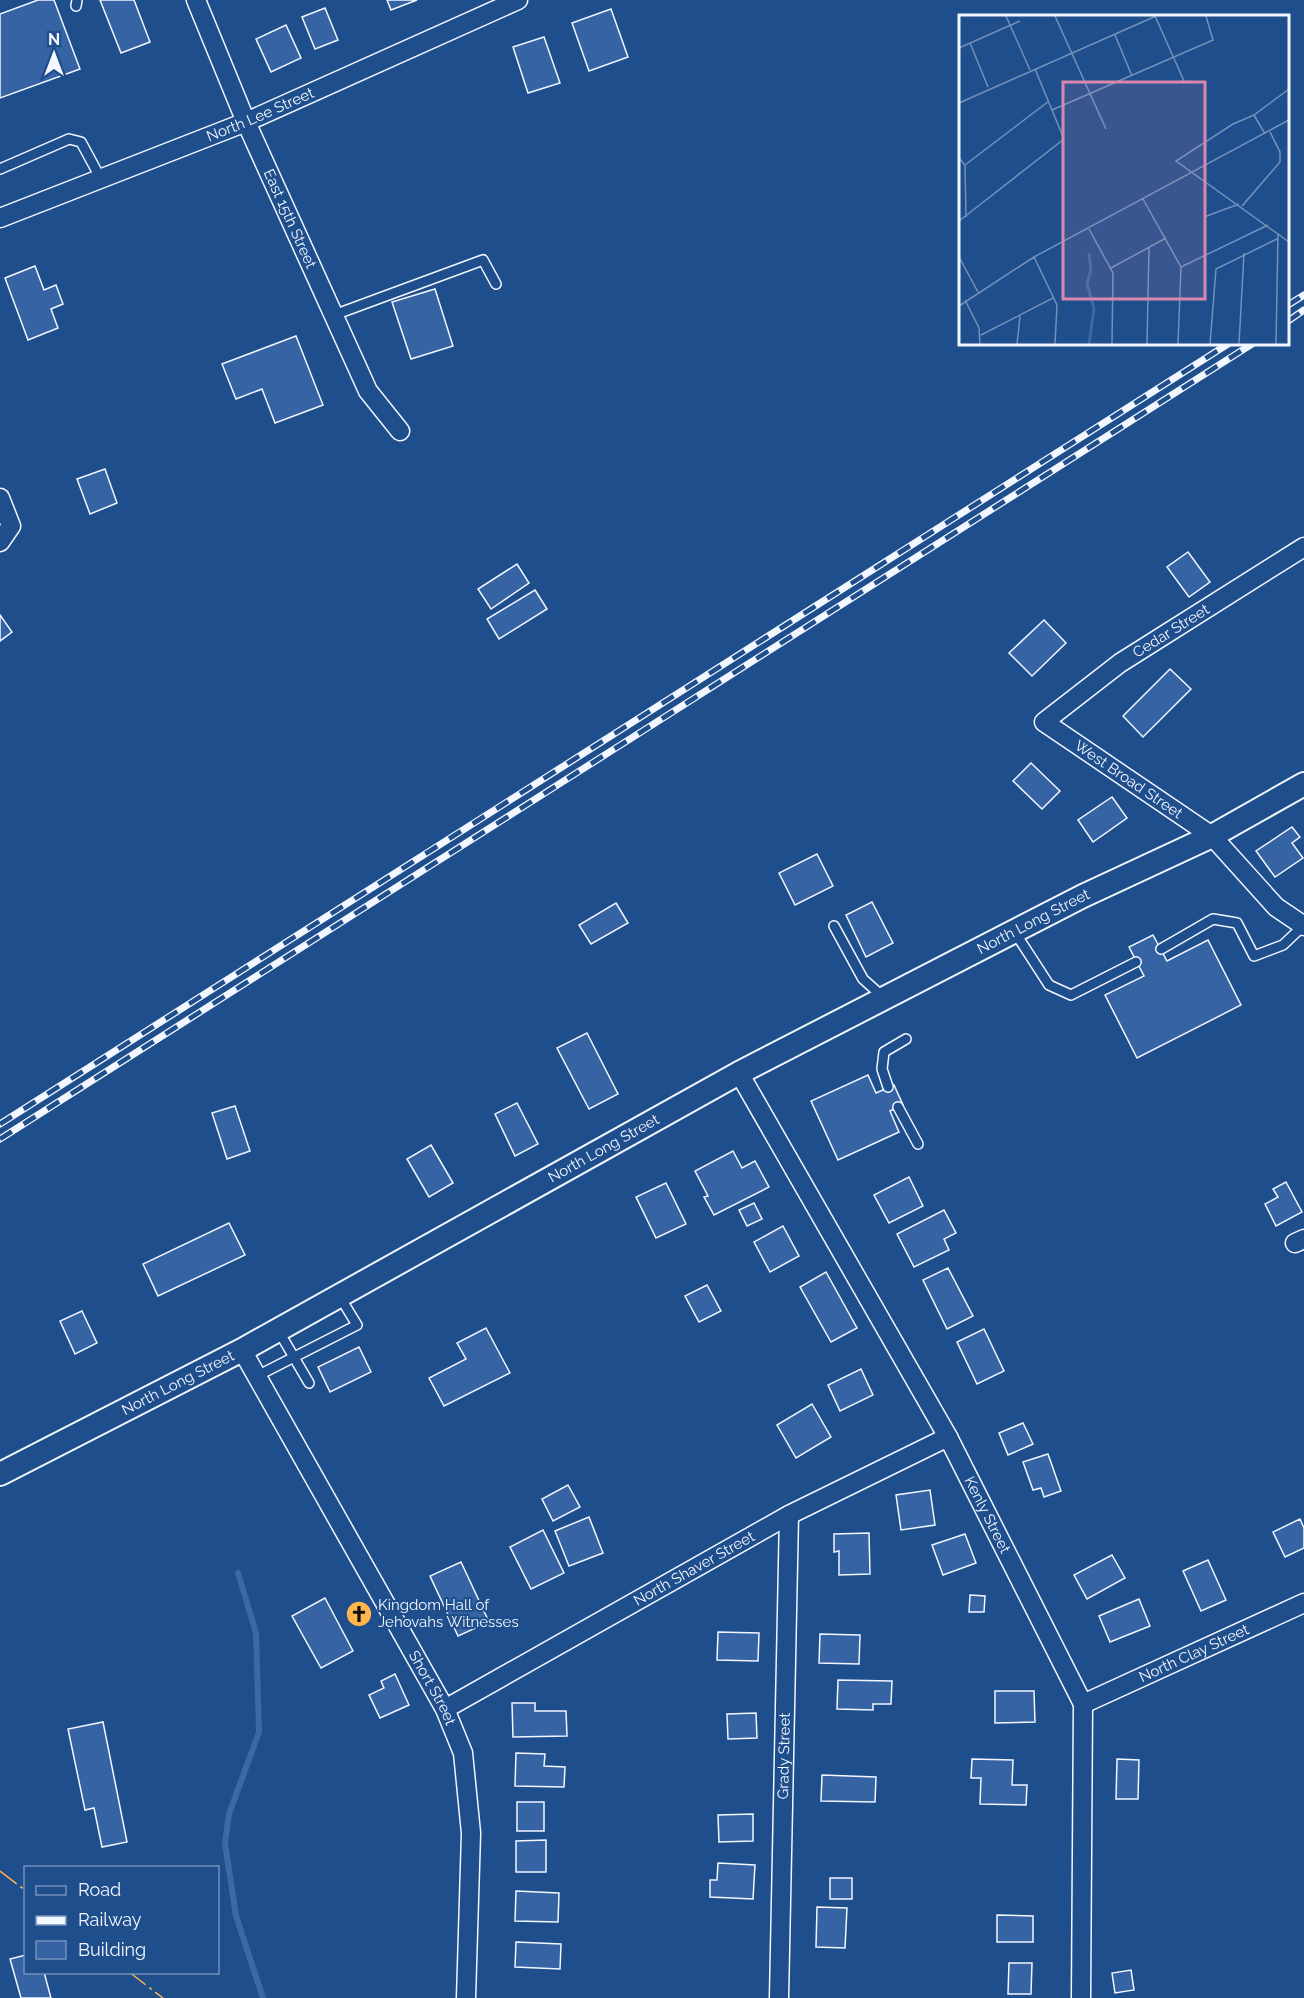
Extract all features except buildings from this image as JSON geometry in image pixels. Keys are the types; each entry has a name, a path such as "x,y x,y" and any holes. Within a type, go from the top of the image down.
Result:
{"street":[{"name":"East 15th Street","path":"196,0 246,122 368,391 400,431"},
{"name":"North Lee Street","path":"0,218 246,122 518,0"},
{"path":"0,498 11,526 0,542"},
{"name":"Cedar Street","path":"1044,722 1120,663 1304,547"},
{"name":"West Broad Street","path":"1044,722 1212,836 1276,907 1304,926"},
{"name":"North Long Street","path":"0,1474 242,1350 740,1073 1014,931 1212,836 1304,784"},
{"name":"Kenly Street","path":"740,1073 948,1437 1083,1704 1081,1998"},
{"name":"Short Street","path":"242,1350 445,1709 463,1753 471,1833 465,1998"},
{"name":"North Shaver Street","path":"445,1709 789,1515 948,1437"},
{"name":"Grady Street","path":"779,1998 789,1515"},
{"name":"North Clay Street","path":"1083,1704 1304,1603"}],"lane":[{"path":"0,169 69,138 81,142 101,179"},
{"path":"334,315 483,260 495,284"},
{"path":"1161,949 1213,919 1237,923 1254,956 1283,945 1304,926"},
{"path":"834,926 863,979 885,998"},
{"path":"1014,931 1049,985 1071,995 1136,962"},
{"path":"888,1087 882,1069 884,1052 906,1040"},
{"path":"898,1107 918,1144"},
{"path":"256,1376 357,1325 339,1296"},
{"path":"278,1330 309,1383"}],"waterway":[{"path":"238,1573 256,1633 259,1732 229,1814 225,1843 236,1916 263,1998"}],"railway":[{"path":"1289,304 1304,295"},
{"path":"1289,320 1304,310"},
{"path":"0,1124 1226,345"},
{"path":"0,1139 1250,345"}],"power":[{"path":"0,1871 24,1889"},
{"path":"132,1974 163,1998"}],"place":[{"name":"Kingdom Hall of Jehovahs Witnesses","path":"359,1614"}]}
